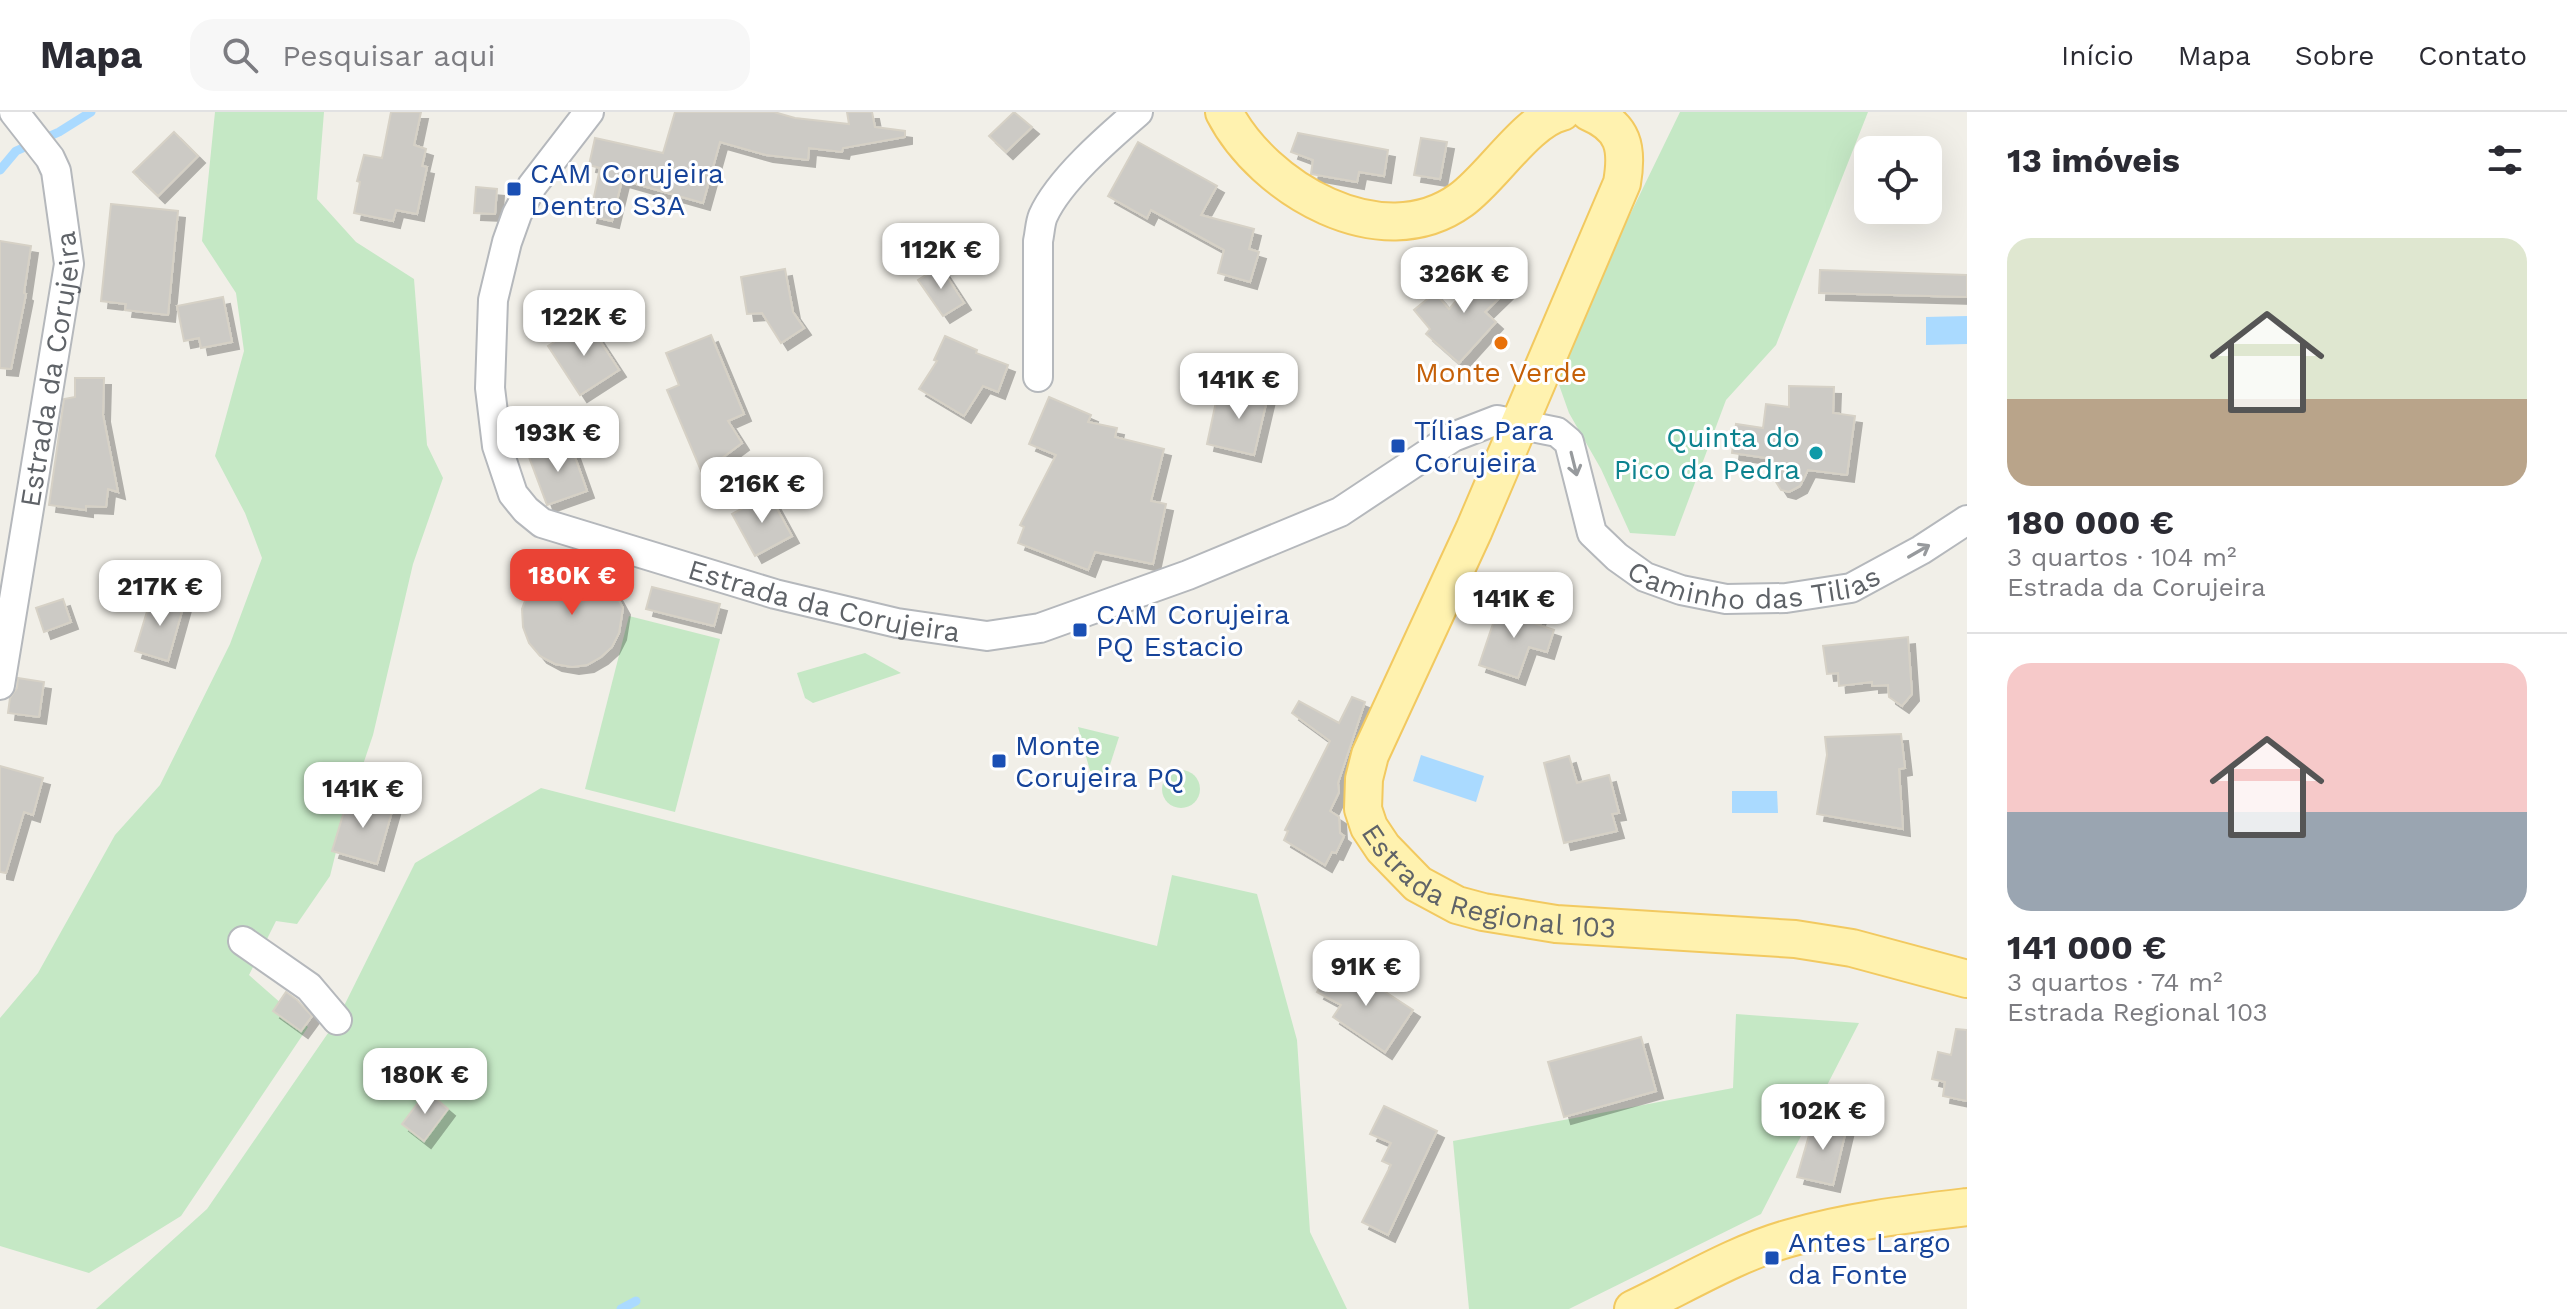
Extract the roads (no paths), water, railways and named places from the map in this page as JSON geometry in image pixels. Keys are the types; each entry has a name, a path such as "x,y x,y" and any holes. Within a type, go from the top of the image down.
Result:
{"main road":[{"path":"1224,112 1249,151 1276,176 1302,194 1341,212 1368,220 1408,221 1446,210 1462,200 1537,125 1562,112"},
{"name":"Estrada Regional 103","path":"1589,112 1619,135 1625,149 1622,183 1474,530 1370,755 1364,779 1363,809 1369,827 1383,848 1418,884 1457,905 1483,912 1556,924 1795,939 1852,948 1967,979"},
{"path":"1633,1309 1719,1267 1790,1238 1881,1217 1967,1207"}],"street":[{"name":"Estrada da Corujeira","path":"589,112 532,186 507,242 493,300 490,388 497,446 513,494 542,523 576,535 791,597 897,623 987,636 1040,628 1188,575 1340,512 1453,437 1497,420 1518,423"},
{"path":"1038,377 1038,241 1042,219 1057,194 1105,140 1138,112"},
{"name":"Estrada da Corujeira","path":"0,685 69,264 56,171 50,158 20,120"},
{"name":"Caminho das Tilias","path":"1518,423 1557,432 1569,442 1592,533 1617,557 1645,577 1681,590 1726,599 1786,598 1851,588 1921,550 1967,520"},
{"path":"243,941 309,987 337,1020"}],"water":[{"path":"1967,316 1967,344 1926,345 1926,317"},
{"path":"1421,755 1484,776 1476,802 1413,781"},
{"path":"1732,791 1777,791 1778,813 1732,813"}],"waterway":[{"path":"0,170 16,151 59,132 91,112"},
{"path":"621,1309 636,1301"}],"place":[{"name":"CAM Corujeira Dentro S3A","path":"514,189"},
{"name":"Monte Verde","path":"1501,343"},
{"name":"Tílias Para Corujeira","path":"1398,446"},
{"name":"Quinta do Pico da Pedra","path":"1816,453"},
{"name":"CAM Corujeira PQ Estacio","path":"1080,630"},
{"name":"Monte Corujeira PQ","path":"999,761"},
{"name":"Antes Largo da Fonte","path":"1772,1258"}]}
